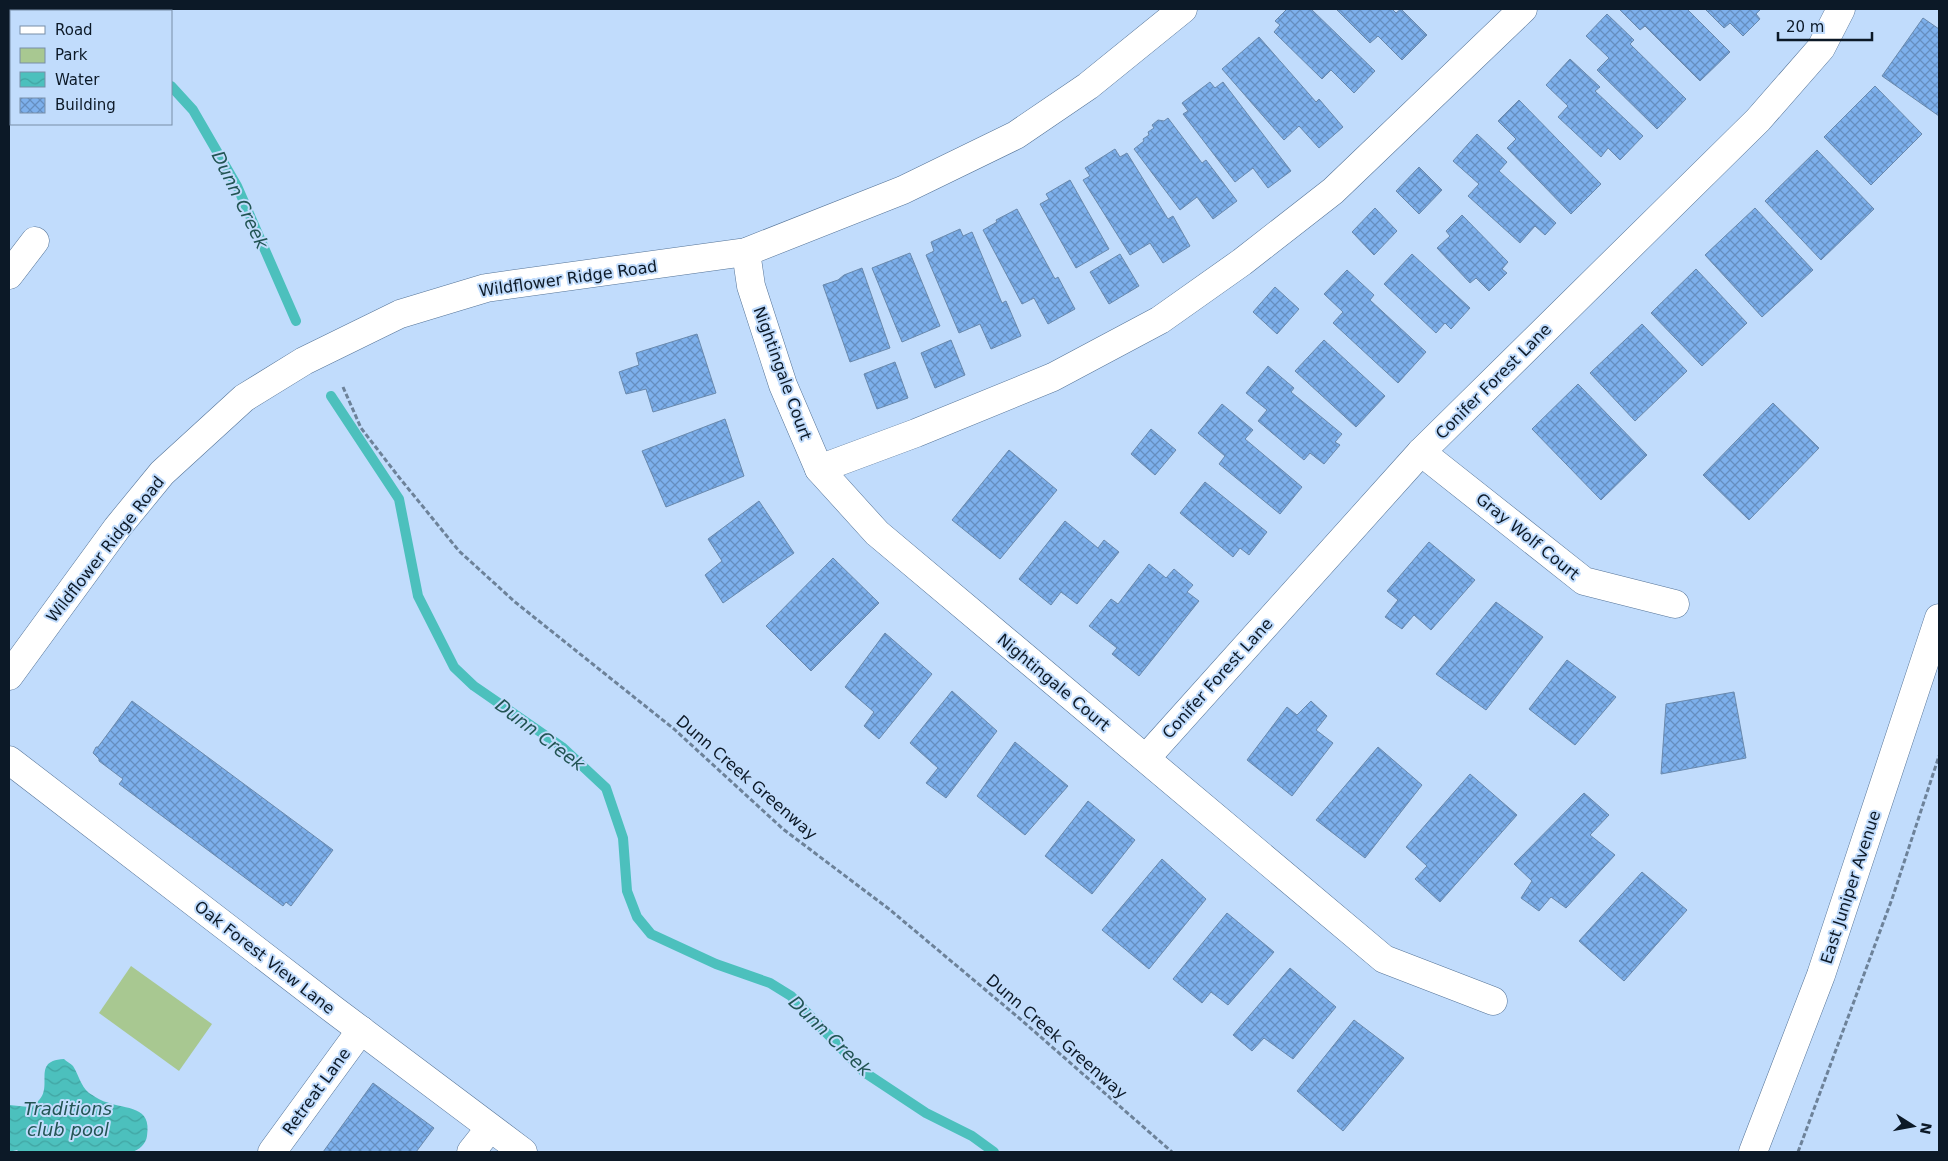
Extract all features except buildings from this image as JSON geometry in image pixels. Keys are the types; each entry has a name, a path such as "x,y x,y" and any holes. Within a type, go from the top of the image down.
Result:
{"street":[{"name":"Wildflower Ridge Road","path":"9,676 117,528 162,474 244,398 304,361 400,314 486,288 746,252 903,190 1016,135 1088,86 1183,9"},
{"path":"819,470 1054,377 1160,320 1242,262 1333,191 1523,9"},
{"name":"Conifer Forest Lane","path":"1146,758 1421,452 1758,120 1820,48 1841,9"},
{"path":"9,275 35,241"},
{"name":"Nightingale Court","path":"746,252 751,286 783,385 819,470 876,534 1384,959 1492,1001"},
{"name":"Gray Wolf Court","path":"1421,452 1584,581 1675,604"},
{"name":"East Juniper Avenue","path":"1753,1152 1821,975 1939,618"},
{"name":"Oak Forest View Lane","path":"9,760 523,1152"},
{"name":"Retreat Lane","path":"272,1152 361,1030"},
{"path":"472,1152 490,1128"}],"path":[{"name":"Dunn Creek Greenway","path":"343,386 361,428 458,551 515,602 674,729 783,829 890,909 920,934 1172,1152"},
{"path":"1798,1152 1892,899 1939,756"}],"green space":[{"path":"131,966 212,1024 179,1071 99,1013"}],"water":[{"name":"Traditions club pool","path":"64,1059 73,1066 89,1093 104,1101 136,1110 142,1114 148,1126 145,1142 140,1148 132,1152 19,1152 17,1150 9,1152 9,1105 29,1107 38,1101 43,1094 45,1086 47,1065 53,1061"}],"waterway":[{"name":"Dunn Creek","path":"172,87 193,110 237,186 296,321"},
{"name":"Dunn Creek","path":"331,396 399,499 418,596 454,667 474,686 562,747 606,788 623,838 627,891 637,917 651,934 716,964 770,983 791,996 864,1072 926,1113 972,1136 994,1152"}]}
